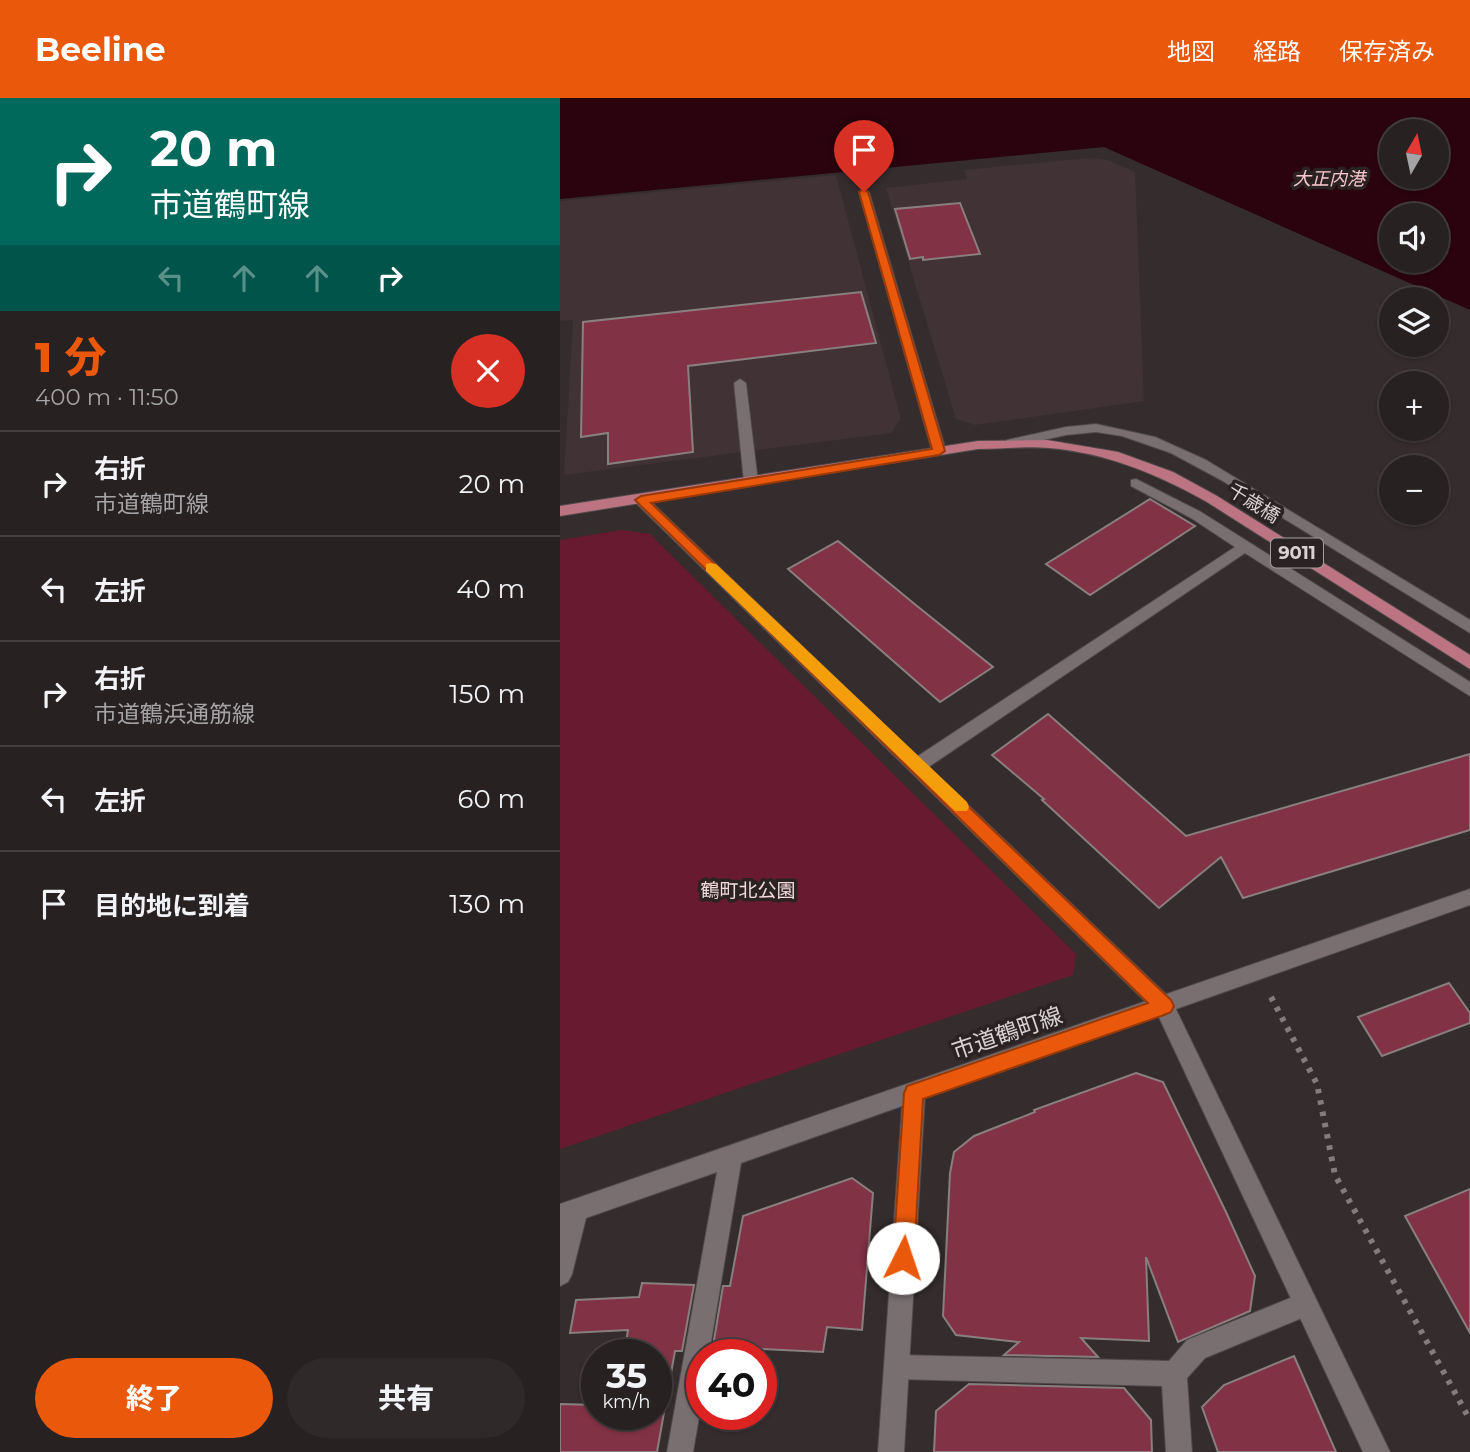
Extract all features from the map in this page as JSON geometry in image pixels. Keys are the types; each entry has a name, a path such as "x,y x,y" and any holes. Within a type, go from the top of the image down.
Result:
{"main road":[{"name":"千歳橋","path":"560,512 939,451 1012,443 1047,444 1118,456 1167,475 1212,499 1470,663"}],"street":[{"path":"864,192 939,451"},
{"path":"740,383 751,482"},
{"path":"1012,443 1093,428 1127,433 1159,445 1194,460 1470,627"},
{"path":"1136,483 1196,515 1470,690"},
{"path":"641,500 918,765 1164,1006 1377,1452"},
{"path":"918,765 1246,546"},
{"name":"市道鶴町線","path":"568,1213 1469,899"},
{"path":"891,1452 914,1093"},
{"path":"680,1452 731,1157"},
{"path":"560,1274 568,1213"},
{"path":"1179,1452 1174,1374 1196,1349 1305,1304"},
{"path":"897,1367 1174,1374"}],"path":[{"path":"1257,971 1317,1084 1335,1175 1470,1420"}],"shaded area":[{"path":"1090,158 1108,160 1135,172 1144,401 975,425 956,419 886,188 967,179 964,170"},
{"path":"836,175 901,419 891,433 564,475 573,320 560,321 560,201"}],"green space":[{"name":"鶴町北公園","path":"622,530 650,534 1076,954 1073,975 560,1149 560,540"}],"water":[{"name":"大正内港","path":"560,98 1470,98 1470,310 1449,301 1449,287 1418,287 1387,273 1449,273 1449,203 1379,203 1379,269 1104,147 560,199"}],"building":[{"path":"960,203 980,254 910,259 895,209"},
{"path":"861,292 876,343 688,366 693,452 608,464 608,433 581,437 583,322"},
{"path":"1150,499 1195,526 1090,595 1046,564"},
{"path":"838,541 993,667 940,702 788,569"},
{"path":"1048,714 1186,836 1470,754 1470,830 1243,898 1221,857 1159,908 1042,800 1044,799 992,755"},
{"path":"1449,983 1470,1013 1470,1023 1382,1056 1358,1017"},
{"path":"1136,1073 1163,1082 1226,1212 1255,1276 1250,1311 1178,1342 1146,1257 1149,1341 1081,1338 1098,1357 1004,1355 1019,1342 956,1335 943,1316 950,1173 954,1152 974,1136 1035,1112 1034,1110"},
{"path":"852,1178 873,1193 862,1330 827,1327 823,1352 777,1350 777,1339 714,1339 723,1286 730,1286 743,1216"},
{"path":"1470,1189 1470,1333 1405,1216"},
{"path":"642,1283 694,1285 682,1351 675,1351 672,1368 672,1339 626,1339 628,1330 570,1333 576,1300 639,1297"},
{"path":"1294,1356 1336,1452 1218,1452 1202,1407 1224,1385"},
{"path":"969,1384 1124,1388 1151,1420 1152,1452 934,1452 936,1411"},
{"path":"560,1404 581,1405 581,1430 661,1430 657,1452 560,1452"}],"slow traffic":[{"path":"711,567 961,807"}],"route":[{"path":"864,192 939,451 641,500 918,765 1164,1006 914,1093 903,1258"}]}
